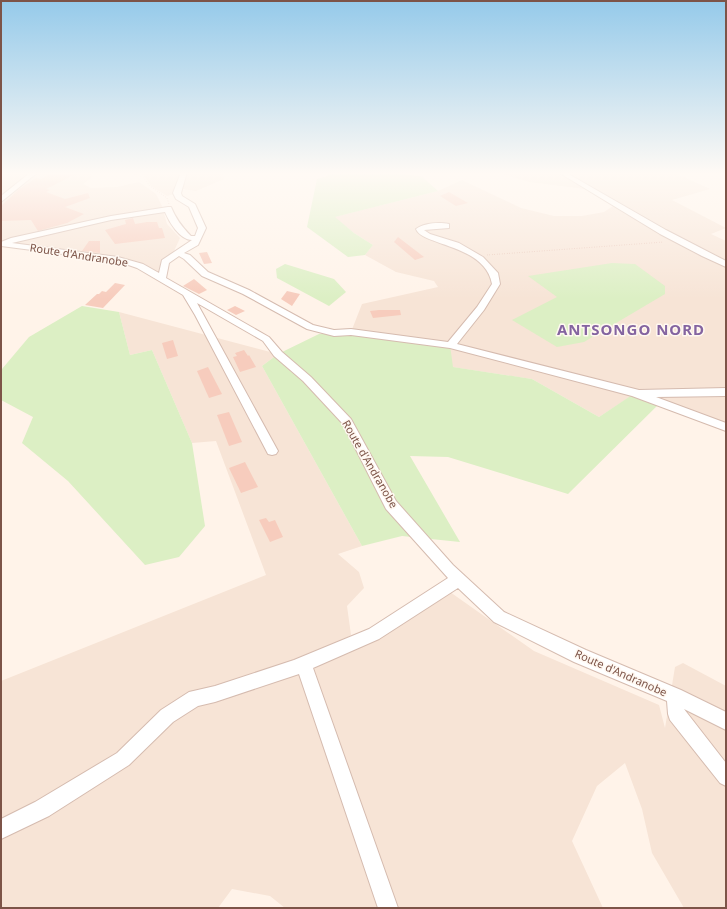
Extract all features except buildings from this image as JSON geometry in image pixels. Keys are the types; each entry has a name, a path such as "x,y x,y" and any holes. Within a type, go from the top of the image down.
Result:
{"street":[{"path":"3,244 11,240 86,223 136,214"},
{"path":"169,214 170,218 189,238 198,238"},
{"path":"162,278 165,262 195,243 198,238 202,228 196,214"},
{"path":"634,214 679,241 726,264"},
{"path":"450,345 481,308 496,284 494,273 475,256 456,245 427,236 421,232 420,229 444,222 456,245"},
{"name":"Route d'Andranobe","path":"3,244 118,259 140,266 186,294 231,317 266,339 278,354 307,378 347,422 392,505 459,580 499,617 580,656 675,696 726,721"},
{"path":"178,253 187,257 205,274 246,292 310,327 334,334 351,332 450,345 636,393 726,427"},
{"path":"186,294 200,315 272,451"},
{"path":"636,393 726,392"},
{"path":"1,829 42,809 122,760 166,716 195,698 215,694 304,664 374,634 459,580"},
{"path":"304,664 388,908"},
{"path":"675,696 676,714 726,777"}],"path":[{"path":"475,256 679,241"}],"shaded area":[{"path":"1,214 164,214 167,224 180,238 174,251 162,263 159,272 144,265 1,243"},
{"path":"344,214 547,214 554,216 582,216 591,214 700,214 726,228 711,234 726,241 726,427 636,393 599,417 532,379 452,367 351,332 362,304 438,287 434,281 396,272 365,255 373,245 354,233 334,217"},
{"path":"119,312 278,354 262,366 362,546 338,554 359,572 364,588 347,606 351,635 322,652 219,688 194,691 122,751 59,791 1,822 1,681 266,575 216,441 192,443 152,350 130,355"},
{"path":"450,592 534,651 659,705 665,728 675,667 683,663 726,686 726,908 684,908 652,853 642,809 625,763 597,786 572,841 603,908 285,908 270,896 232,889 218,908 1,908 1,835 183,710 219,700"}],"green space":[{"path":"310,214 345,214 335,217 354,233 373,245 365,255 348,257 307,227"},
{"path":"612,263 635,264 665,286 665,294 584,342 557,347 512,320 557,297 528,276"},
{"path":"285,264 334,279 346,292 329,306 277,278 276,269"},
{"path":"82,306 119,312 130,355 152,350 192,443 205,526 179,557 145,565 68,481 22,443 33,417 1,400 2,369 29,337"},
{"path":"351,332 450,345 453,367 532,379 599,417 635,393 661,402 568,494 448,457 410,456 460,542 402,536 362,546 262,366 278,354 319,334"}],"district":[{"name":"ANTSONGO NORD","path":"631,330"}]}
